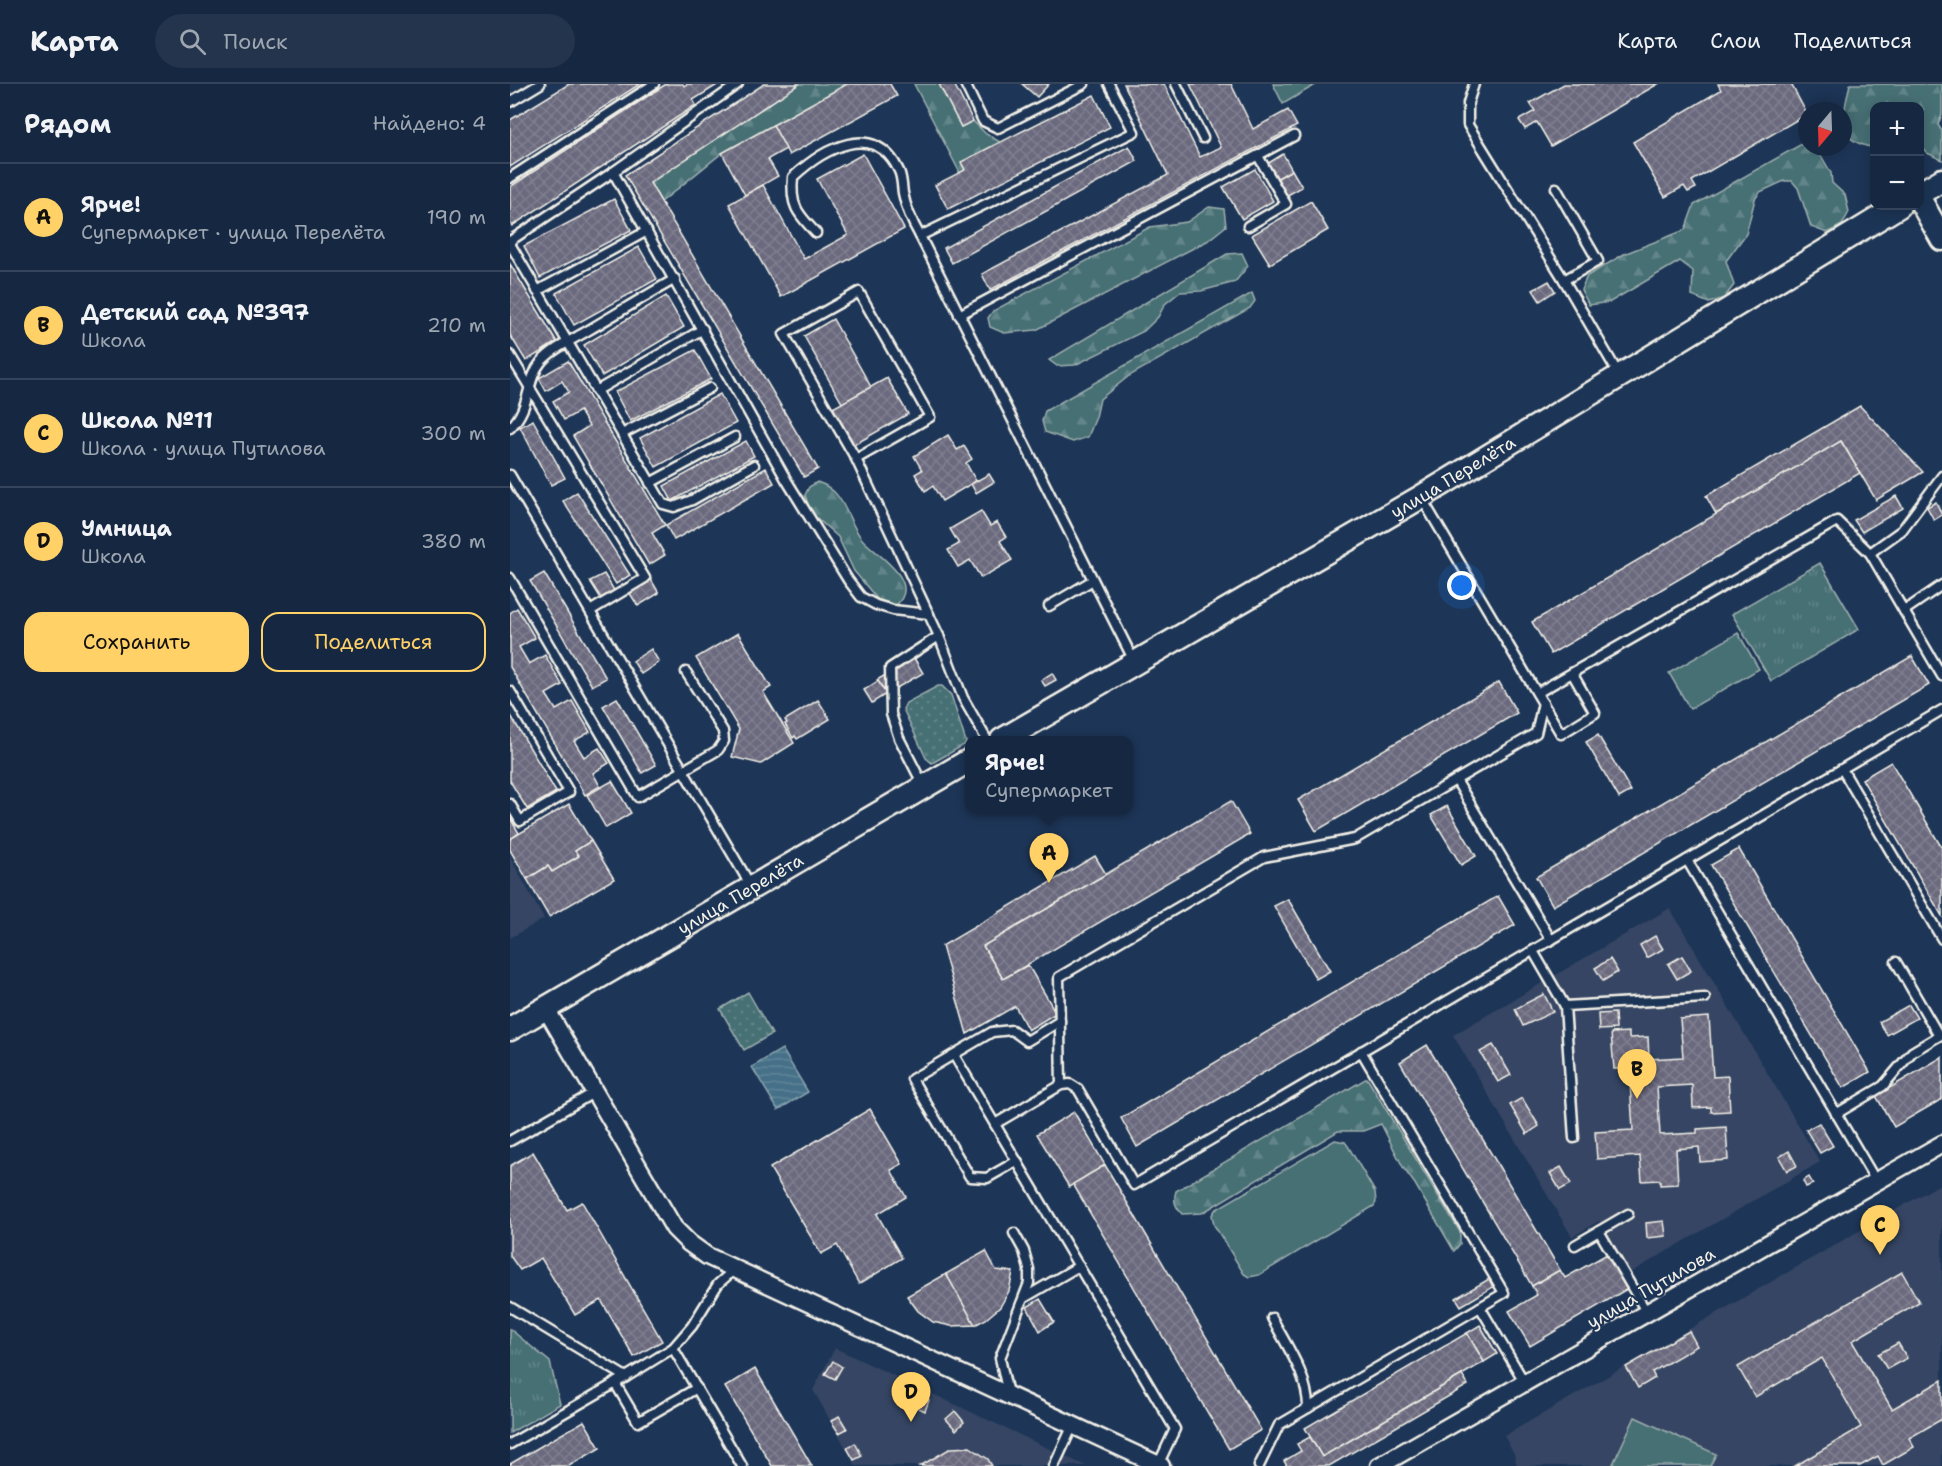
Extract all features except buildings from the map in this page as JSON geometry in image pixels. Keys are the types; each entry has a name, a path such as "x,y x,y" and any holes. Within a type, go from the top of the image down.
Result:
{"main road":[{"path":"1924,191 1942,180"},
{"path":"1924,207 1942,239"},
{"name":"улица Перелёта","path":"1011,736 1421,497 1892,210"},
{"name":"улица Перелёта","path":"510,1029 965,761"}],"street":[{"path":"545,1007 674,1228 689,1243 707,1256 1160,1465"},
{"name":"улица Путилова","path":"1379,1466 1942,1144"}],"lane":[{"path":"510,102 540,84"},
{"path":"510,178 654,84"},
{"path":"738,84 510,242 663,504 674,507 692,500 754,465"},
{"path":"965,84 982,122 998,128 1082,84"},
{"path":"920,236 1134,132 1109,84"},
{"path":"1176,84 1203,138"},
{"path":"1474,84 1468,103 1468,125 1620,375"},
{"path":"959,315 1294,136"},
{"path":"816,233 798,214 791,195 793,177 811,160 844,144 860,141 880,147 892,158 901,173 908,213 1135,663"},
{"path":"1248,226 1286,204 1258,156"},
{"path":"613,172 787,481 848,580 861,597 876,605 893,610 929,614"},
{"path":"1556,188 1598,261 1564,280"},
{"path":"537,291 647,231"},
{"path":"510,428 522,413 531,389 533,375 542,361 568,342 675,279"},
{"path":"856,459 930,417 859,292 784,334 856,459 939,636 963,698 984,736"},
{"path":"596,391 703,329"},
{"path":"510,355 645,578 590,611"},
{"path":"622,434 710,388"},
{"path":"650,483 735,437"},
{"path":"510,475 751,887"},
{"path":"1870,553 1902,531 1942,476"},
{"path":"1421,497 1561,734 1595,714 1572,673"},
{"path":"1537,693 1837,521 1870,553 1942,676"},
{"path":"510,578 638,797 718,750 724,741 723,731 686,672"},
{"path":"1050,606 1093,580"},
{"path":"1904,611 1942,585"},
{"path":"924,786 899,738 891,714 890,668 939,636"},
{"path":"510,691 569,792 520,821 510,804"},
{"path":"1061,1084 1059,977 1264,857 1355,839 1536,733 1542,703"},
{"path":"995,1124 1061,1084 1070,1084 1078,1089 1134,1185 1942,710"},
{"path":"1842,769 1942,939"},
{"path":"1456,780 1551,940"},
{"path":"1687,860 1876,1181"},
{"path":"1533,951 1566,1006 1574,1138"},
{"path":"1836,1114 1883,1086 1912,1052 1941,1035 1896,962"},
{"path":"1566,1006 1705,998"},
{"path":"1017,1161 987,1178 970,1177 912,1079 992,1032 1012,1029 1027,1041 1060,1021"},
{"path":"1259,1466 1279,1425 1504,1293 1361,1051"},
{"path":"954,1055 1175,1429 1160,1465"},
{"path":"510,1141 595,1092"},
{"path":"1575,1245 1628,1214"},
{"path":"1599,1231 1647,1313"},
{"path":"1009,1395 1000,1358 1029,1283 1029,1269 1024,1251 1014,1233"},
{"path":"1024,1298 1078,1266"},
{"path":"510,1444 673,1348 692,1326 718,1284 736,1269"},
{"path":"510,1307 626,1377"},
{"path":"1480,1307 1525,1383"},
{"path":"1272,1318 1304,1378 1308,1408"},
{"path":"673,1348 742,1466"},
{"path":"615,1383 638,1422 697,1388"},
{"path":"1054,1466 1073,1425"}],"shaded area":[{"path":"510,857 544,919 510,938"},
{"path":"1670,908 1820,1162 1630,1273 1599,1221 1572,1237 1453,1035"},
{"path":"782,1049 808,1092 778,1110 752,1067"},
{"path":"1942,1183 1942,1466 1517,1466 1514,1454 1504,1436"},
{"path":"835,1348 1086,1466 856,1466 813,1390"}],"green space":[{"path":"799,84 847,84 722,153 661,202 650,183"},
{"path":"914,84 939,84 961,127 973,121 986,134 1000,142 962,162 965,170 960,173"},
{"path":"1273,84 1317,84 1283,104"},
{"path":"1850,84 1942,84 1942,114 1938,125 1942,131 1942,160 1924,150 1924,102 1870,102 1870,146 1868,146 1852,139 1852,102 1847,102"},
{"path":"1798,146 1798,156 1821,156 1831,173 1832,183 1845,195 1849,212 1842,225 1827,233 1811,227 1798,188 1792,181 1784,181 1760,192 1755,199 1746,234 1726,261 1734,285 1724,298 1709,303 1692,296 1693,271 1680,261 1610,302 1589,305 1581,290 1587,276 1624,254 1685,230 1694,205"},
{"path":"1209,207 1224,209 1226,226 1207,241 1036,330 1004,333 990,327 988,318 993,311 1150,227 1187,222"},
{"path":"1242,253 1248,266 1235,282 1201,291 1180,292 1165,304 1158,317 1144,331 1075,365 1057,366 1049,360 1227,254"},
{"path":"1252,293 1255,301 1250,308 1129,376 1100,399 1088,437 1073,442 1045,432 1042,421 1045,411"},
{"path":"817,482 827,486 840,498 862,539 887,561 901,579 904,588 902,598 894,607 878,600 854,571 838,537 811,513 805,495 809,487"},
{"path":"1820,563 1859,629 1771,681 1732,614"},
{"path":"1738,633 1759,669 1690,709 1669,673"},
{"path":"942,686 951,695 965,739 964,745 932,763 926,758 903,709 906,703"},
{"path":"748,992 772,1034 744,1050 720,1009"},
{"path":"1367,1078 1460,1232 1460,1244 1454,1251 1404,1169 1381,1124 1363,1131 1338,1131 1202,1213 1182,1214 1175,1203 1176,1191"},
{"path":"1335,1140 1345,1142 1348,1146 1375,1192 1374,1206 1259,1275 1249,1277 1244,1274 1214,1225 1212,1215 1215,1210"},
{"path":"510,1329 550,1362 560,1404 510,1433"},
{"path":"1635,1417 1716,1454 1710,1466 1612,1466"}],"place":[{"name":"Ярче!","path":"1049,883"},
{"name":"Детский сад №397","path":"1637,1099"},
{"name":"Школа №11","path":"1880,1255"},
{"name":"Умница","path":"911,1422"}]}
